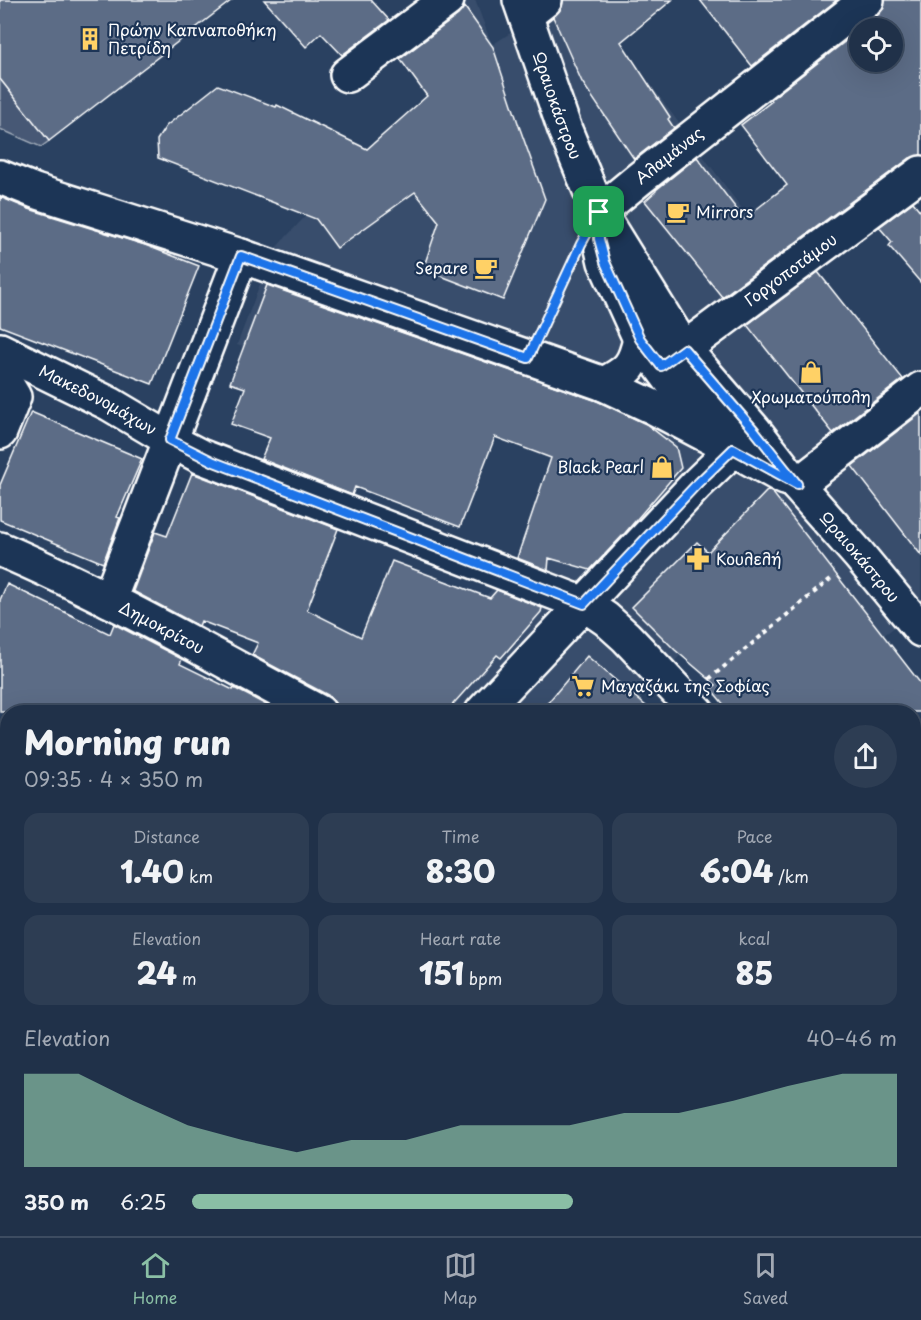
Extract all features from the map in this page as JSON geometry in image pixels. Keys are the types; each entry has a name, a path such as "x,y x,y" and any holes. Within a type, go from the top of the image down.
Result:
{"street":[{"path":"347,75 447,0"},
{"name":"Αλαμάνας","path":"599,212 867,0"},
{"name":"Ωραιοκάστρου","path":"531,5 565,130 599,212 673,357 675,386 797,484 921,630"},
{"name":"Γοργοποτάμου","path":"673,357 921,173"},
{"path":"0,177 35,191 241,256 604,384 651,406 743,439 697,484 489,705"},
{"name":"Ωραιοκάστρου","path":"599,212 599,239 605,262 640,339 673,357"},
{"path":"109,600 241,256"},
{"path":"604,384 631,366 640,339"},
{"path":"0,432 14,397 3,377 6,353"},
{"name":"Μακεδονομάχων","path":"6,353 110,404 170,440 214,462 584,604 626,637 690,705"},
{"path":"797,484 921,388"},
{"name":"Δημοκρίτου","path":"0,549 109,600 306,705"}],"path":[{"path":"528,358 571,265"},
{"path":"692,705 859,555"}],"shaded area":[{"path":"436,0 475,0 492,45 561,0 594,0 642,73 795,281 921,446 921,607 817,686 740,590 634,705 390,705 596,471 237,345 272,252 375,142 427,96 394,50"},
{"path":"0,79 49,141 41,147 0,129"}],"building":[{"name":"Πρώην Καπναποθήκη Πετρίδη","path":"0,0 232,0 49,141 0,79"},
{"path":"264,0 371,0 389,20 342,55 321,33 306,47"},
{"path":"563,0 672,0 621,42 670,117 668,119 674,128 634,159 582,82 553,17 562,7"},
{"path":"700,0 837,0 752,66"},
{"path":"885,0 921,0 921,155 910,158 722,297 645,201 697,157 744,219 787,185 741,125 849,39 849,72 903,72 903,18 874,18 884,8"},
{"path":"464,6 493,47 545,199 503,300 423,269 439,222 415,192 337,248 316,219 158,158 157,140 166,126 218,85 276,107 277,105 367,149 427,96 400,59 458,15"},
{"path":"0,197 29,209 145,245 199,266 152,384 0,326"},
{"path":"913,202 921,212 921,283 889,246 892,242 879,227"},
{"path":"818,272 903,379 833,433 747,325"},
{"path":"267,285 597,401 646,424 676,447 681,468 590,570 549,558 548,570 517,558 551,458 495,437 460,527 355,487 352,495 261,459 270,438 231,424 245,388 230,383"},
{"path":"31,412 142,459 117,517 120,518 103,563 0,520 0,485"},
{"path":"921,413 921,555 852,466"},
{"path":"192,473 338,529 307,610 361,637 392,561 490,598 497,590 542,608 501,658 497,655 452,705 336,705 328,695 252,655 258,643 201,621 199,626 133,591 155,532 167,536"},
{"path":"768,490 773,493 921,684 921,705 724,705 711,689 716,685 675,650 632,607 697,542 708,552"},
{"path":"7,584 110,634 114,624 182,659 180,664 267,705 0,705 0,600"},
{"path":"587,656 645,705 546,705"}],"place":[{"name":"Πρώην Καπναποθήκη Πετρίδη","path":"90,39"},
{"name":"Mirrors","path":"678,212"},
{"name":"Separe","path":"486,268"},
{"name":"Χρωματούπολη","path":"811,372"},
{"name":"Black Pearl","path":"662,467"},
{"name":"Κουλελή","path":"698,559"},
{"name":"Μαγαζάκι της Σοφίας","path":"583,686"}],"route":[{"path":"599,212 599,239 605,262 640,339 661,366 684,349 797,484 733,449 584,604 214,462 170,440 241,256 528,358 581,244 599,212"}]}
